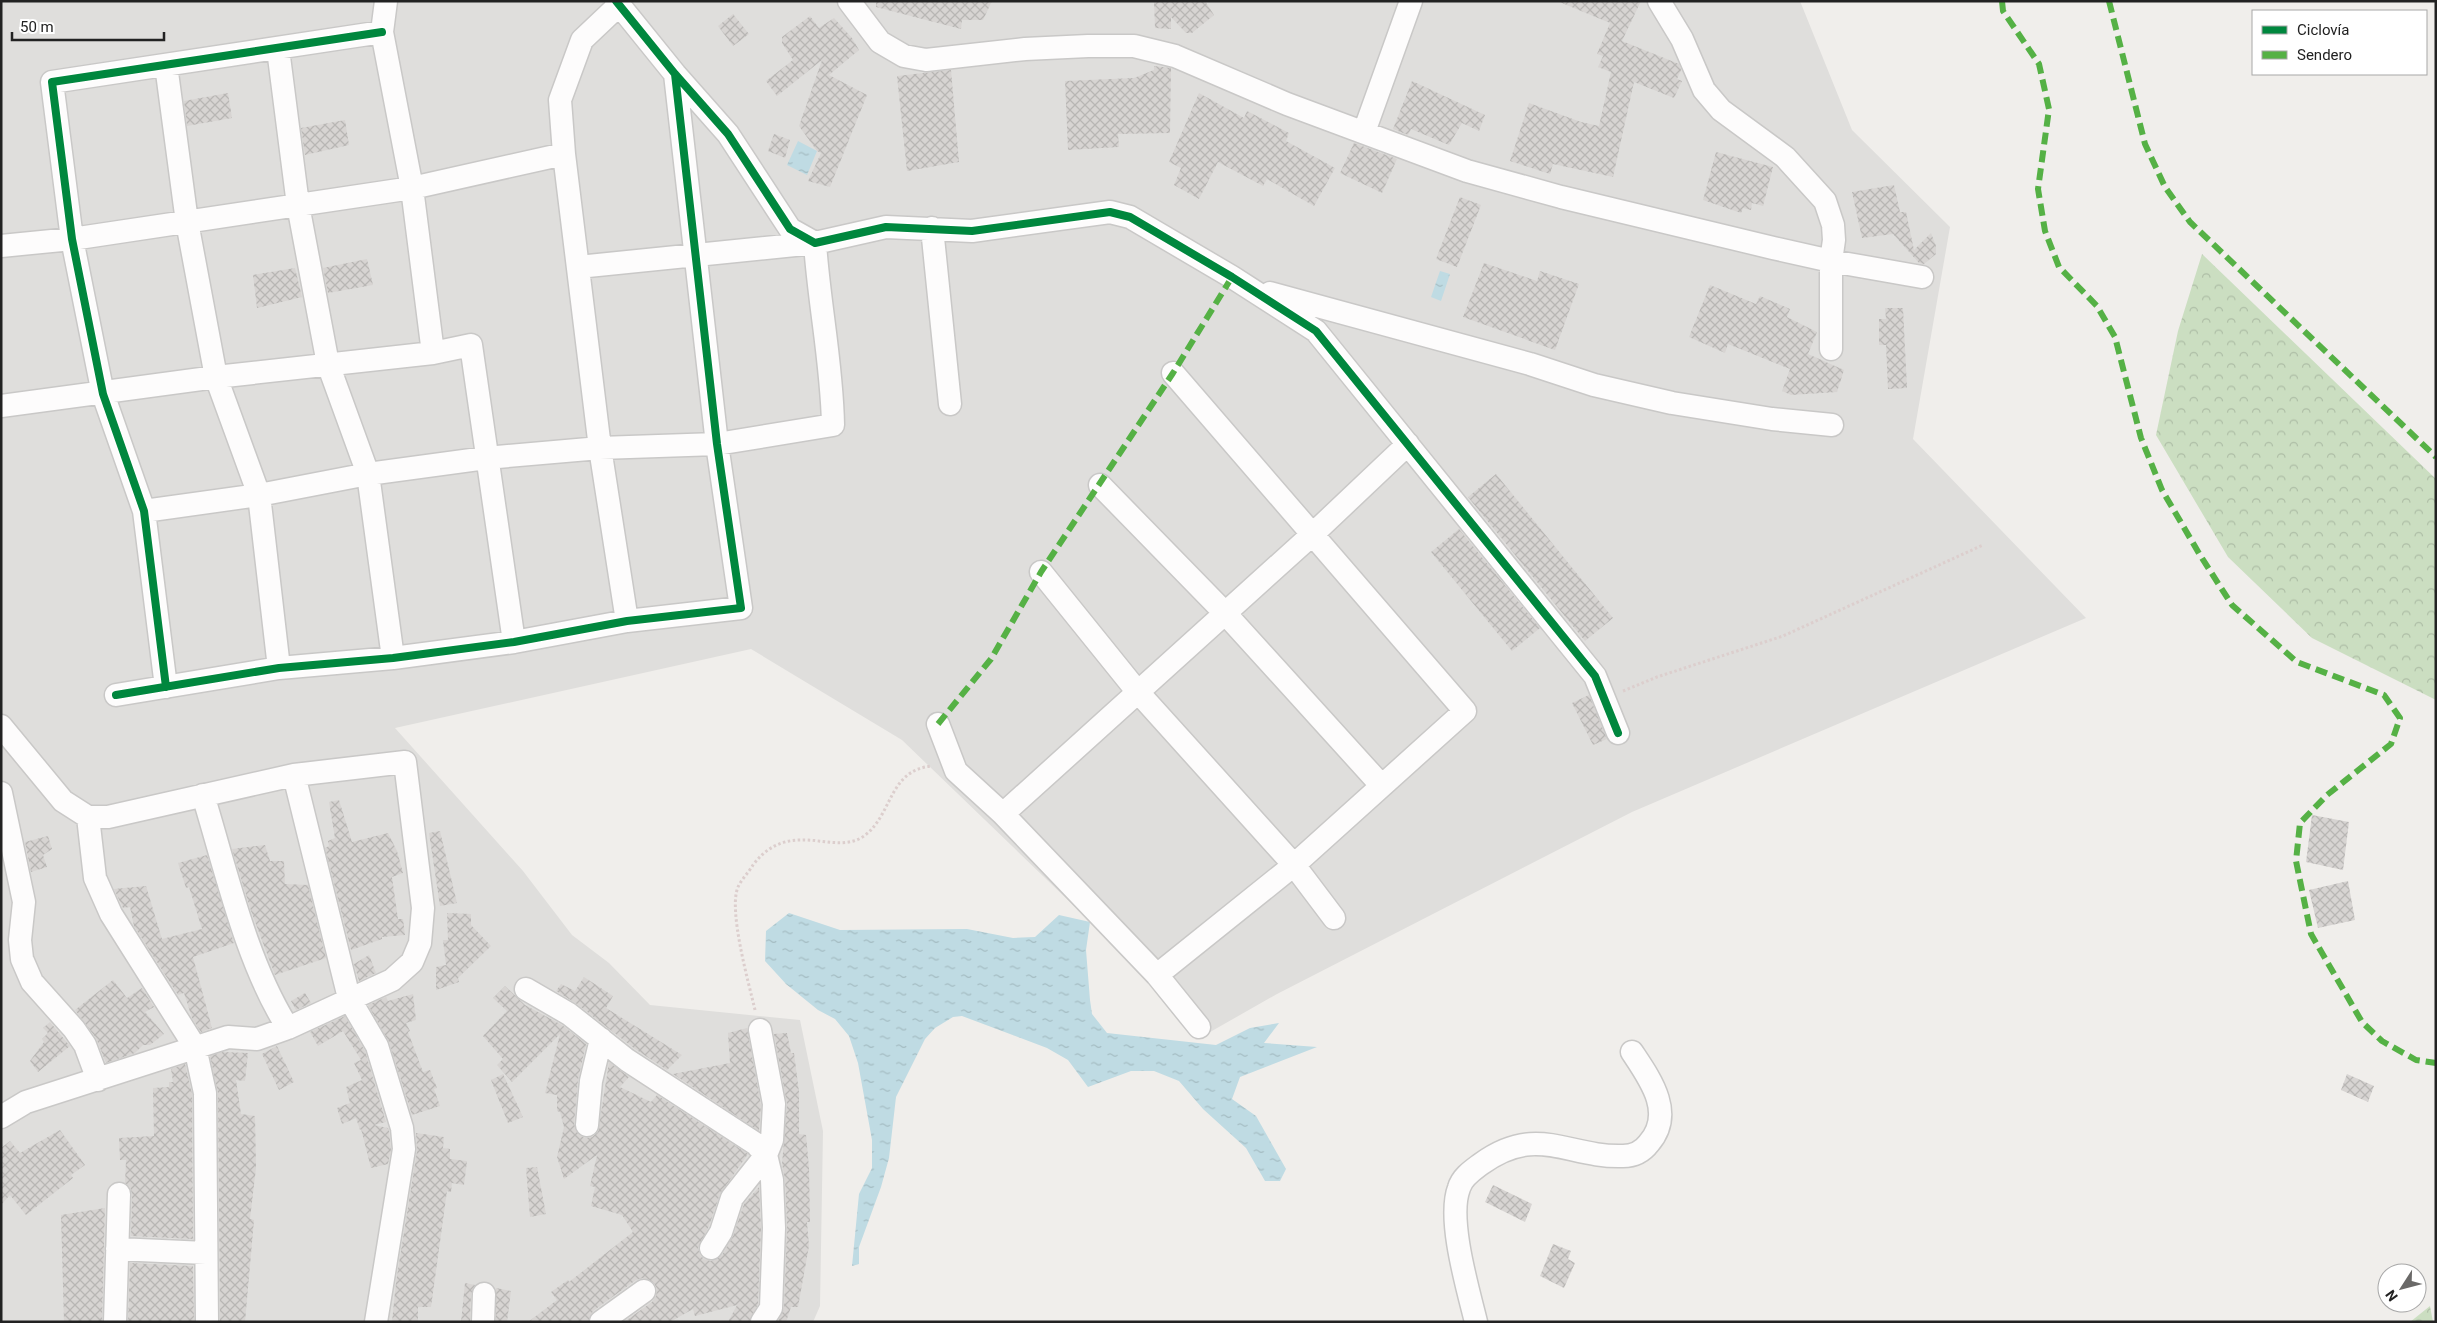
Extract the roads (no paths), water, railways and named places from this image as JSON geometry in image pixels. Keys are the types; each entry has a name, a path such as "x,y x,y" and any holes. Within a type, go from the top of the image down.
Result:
{"street":[{"path":"386,1 382,32 412,188 433,353"},
{"path":"849,1 880,42 904,56 926,60 1025,49 1134,46 1176,56 1287,104 1467,171 1561,197 1831,261 1922,277"},
{"path":"1364,132 1411,1"},
{"path":"1659,1 1682,39 1704,90 1721,110 1785,157 1825,201 1833,225 1834,240 1831,261 1831,349"},
{"path":"627,621 600,448 564,154 560,100 582,40 618,3 675,74 728,134 790,229 815,243"},
{"path":"166,687 144,511 103,394 72,240 52,82 382,32"},
{"path":"278,49 298,205 328,364 368,474 393,658"},
{"path":"166,65 187,222 216,377 259,495 280,668"},
{"path":"116,695 280,668 393,658 514,642 627,621 741,608 717,444 675,74"},
{"path":"1,246 72,240 412,188 564,154"},
{"path":"578,266 697,256 815,243 886,227 972,231 1110,212 1130,217 1248,287 1316,331 1595,676 1618,733"},
{"path":"932,228 950,404"},
{"path":"144,511 259,495 368,474 486,458 600,448 717,444 833,425 832,383 815,243"},
{"path":"1248,287 1530,364 1594,386 1672,403 1772,419 1832,425"},
{"path":"1,406 103,394 216,377 433,353 471,345 514,642"},
{"path":"1157,975 1294,866 1381,785 1465,711 1314,533 1174,373"},
{"path":"1003,814 1136,691 1314,533 1408,444"},
{"path":"1100,485 1224,612 1381,785"},
{"path":"1041,572 1136,691 1294,866 1334,918"},
{"path":"938,724 956,772 1003,814 1157,975 1199,1027"},
{"path":"1,726 63,801 88,817 108,817 294,775 405,762 423,908 420,943 412,962 392,980 349,998 288,1028 257,1039 228,1037 195,1047 26,1102 1,1117"},
{"path":"294,775 349,998 378,1046 402,1128 404,1149 376,1322"},
{"path":"1,793 24,902 20,940 22,959 32,982 74,1029 85,1045 98,1080"},
{"path":"203,795 255,963 288,1028"},
{"path":"88,817 95,878 111,914 195,1047 205,1093 207,1322"},
{"path":"526,989 569,1014 676,1094 756,1144 766,1155 772,1180 774,1228 770,1308 762,1322"},
{"path":"711,1248 721,1232 732,1198 766,1155 772,1140 774,1104 760,1030"},
{"path":"587,1125 591,1081 601,1039"},
{"path":"1476,1322 1462,1260 1455,1201 1459,1186 1468,1173 1492,1156 1520,1145 1542,1143 1624,1156 1638,1153 1642,1150 1658,1133 1662,1117 1659,1101 1650,1078 1632,1052"},
{"path":"115,1322 119,1194"},
{"path":"117,1249 206,1252"},
{"path":"601,1322 644,1291"},
{"path":"483,1322 484,1294"}],"water":[{"path":"798,141 817,151 807,175 787,165"},
{"path":"1440,271 1450,274 1441,301 1431,297"},
{"path":"789,913 840,930 967,929 1013,938 1035,937 1059,915 1090,922 1086,950 1092,1014 1107,1033 1216,1045 1250,1028 1279,1023 1264,1043 1317,1047 1240,1077 1232,1099 1256,1116 1286,1169 1280,1181 1265,1181 1246,1148 1203,1109 1179,1081 1154,1071 1131,1071 1088,1087 1068,1060 1047,1048 962,1016 953,1017 935,1028 925,1039 896,1097 889,1158 881,1187 859,1247 859,1264 852,1266 859,1194 872,1168 872,1140 858,1063 849,1036 835,1019 818,1010 786,984 765,961 766,931"}]}
